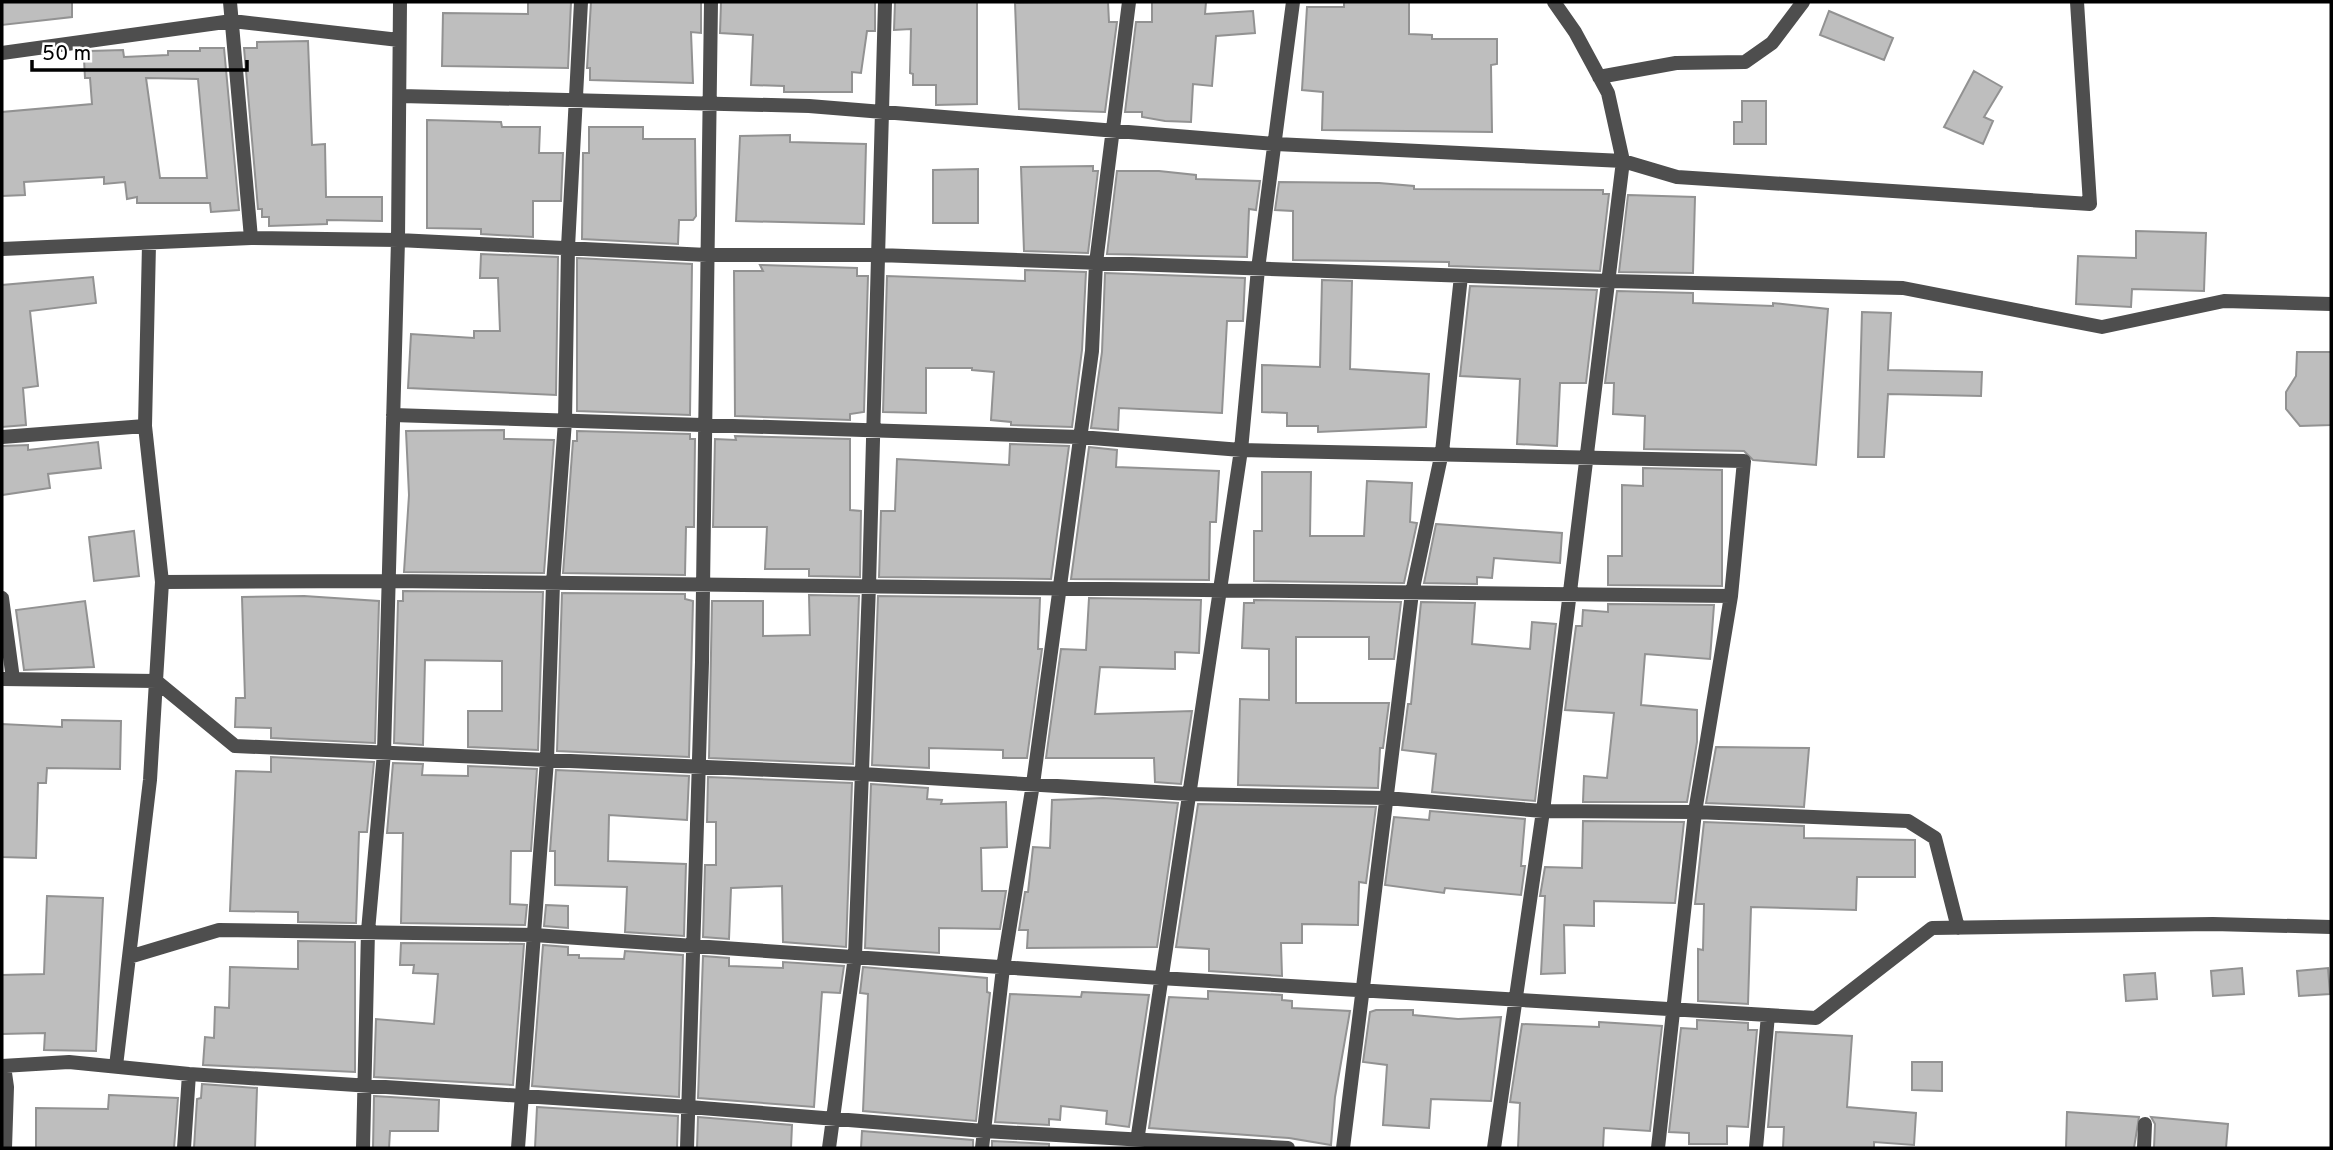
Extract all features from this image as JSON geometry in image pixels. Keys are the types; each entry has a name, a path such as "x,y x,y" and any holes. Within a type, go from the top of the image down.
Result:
{"street":[{"path":"230,2 251,238"},
{"path":"363,1148 368,931 384,753 398,240 400,2"},
{"path":"518,1148 547,760 553,584 565,421 568,247 581,2"},
{"path":"687,1148 703,585 711,2"},
{"path":"829,1148 855,956 886,2"},
{"path":"982,1148 1003,968 1033,784 1092,351 1096,263 1129,2"},
{"path":"1137,1143 1241,450 1258,269 1293,2"},
{"path":"1494,1148 1544,811 1623,161 1608,93 1575,32 1554,2"},
{"path":"1599,77 1676,62 1745,62 1772,43 1803,2"},
{"path":"401,96 710,104 882,112 1276,144 1623,161 1677,177 2090,204 2077,2"},
{"path":"2,53 232,21 399,40"},
{"path":"2,249 251,238 398,240 707,255 878,255 1610,281 1903,288 2102,327 2224,301 2331,304"},
{"path":"116,1066 150,780 162,582 145,426 149,244"},
{"path":"1343,1148 1412,593 1442,452 1461,276"},
{"path":"393,415 1080,437 1241,450 1442,452 1744,461 1731,596 1695,812 1658,1148"},
{"path":"2,437 145,426"},
{"path":"162,582 388,581 869,586 1060,591 1731,596"},
{"path":"2,597 8,679 156,681 235,746 862,774 1189,794 1387,798 1544,811 1695,812 1908,821 1935,838 1958,928"},
{"path":"129,957 219,930 534,935 1003,968 1816,1018 1931,928 2213,924 2331,927"},
{"path":"1756,1148 1768,1015"},
{"path":"5,1148 7,1087 3,1066 69,1062 189,1074 689,1107 1137,1143 1288,1148"},
{"path":"184,1148 189,1074"},
{"path":"2144,1148 2145,1124"}],"building":[{"path":"2,2 72,2 72,17 2,25"},
{"path":"528,2 571,2 568,68 442,66 443,13 528,14"},
{"path":"591,2 701,2 701,33 691,32 693,83 590,80 590,68 587,68"},
{"path":"721,2 875,2 875,31 867,31 861,73 852,72 852,92 784,92 784,86 751,85 753,35 720,33"},
{"path":"895,2 977,2 977,104 936,105 936,85 913,85 913,74 910,73 911,29 894,30"},
{"path":"1108,2 1109,22 1117,22 1105,112 1019,109 1015,3"},
{"path":"1152,2 1206,2 1205,14 1253,11 1255,33 1216,36 1212,86 1193,84 1191,122 1165,121 1142,117 1142,112 1125,112 1136,22 1152,22"},
{"path":"1344,2 1409,2 1409,34 1432,35 1432,39 1497,39 1497,64 1491,65 1492,132 1322,130 1323,92 1302,90 1307,7 1344,7"},
{"path":"1829,11 1893,38 1884,60 1820,35"},
{"path":"308,41 312,145 325,144 326,197 382,197 382,221 327,220 327,224 269,226 269,217 262,217 262,209 258,209 244,48 257,48 257,42"},
{"path":"200,48 224,48 239,210 211,212 210,203 137,203 137,197 127,199 125,182 104,184 104,177 24,182 25,195 2,196 2,112 92,104 90,78 85,78 84,59 89,59 89,51 123,50 124,57 168,55 168,51 200,51","holes":["146,78 198,79 207,178 160,178"]},
{"path":"1974,71 2002,87 1984,117 1993,121 1983,144 1944,127"},
{"path":"1742,101 1766,101 1766,144 1734,144 1734,122 1742,122"},
{"path":"427,120 501,122 502,127 540,127 539,153 563,153 561,201 533,201 533,237 481,234 481,229 427,228"},
{"path":"589,127 643,127 643,139 695,139 696,216 693,220 679,220 678,244 582,239 583,153 589,153"},
{"path":"790,135 790,142 866,144 864,224 736,221 740,136"},
{"path":"1093,166 1093,171 1098,171 1088,253 1024,251 1021,167"},
{"path":"978,169 978,223 933,223 933,170"},
{"path":"1117,171 1159,171 1196,175 1196,179 1260,181 1256,210 1249,209 1247,257 1107,254"},
{"path":"1279,182 1379,183 1414,186 1414,189 1603,190 1603,194 1609,194 1600,271 1449,266 1449,262 1293,260 1293,211 1275,210"},
{"path":"1628,195 1695,197 1693,273 1619,272"},
{"path":"2136,231 2206,233 2204,291 2132,289 2131,307 2076,304 2078,256 2136,258"},
{"path":"481,254 558,257 556,395 408,388 411,334 474,338 474,331 500,331 498,278 480,278"},
{"path":"577,258 692,264 690,415 577,411"},
{"path":"760,265 857,268 857,276 868,276 864,412 850,414 850,420 735,416 734,271 763,271"},
{"path":"1025,270 1086,272 1082,350 1072,427 1011,425 1011,422 991,420 994,372 972,368 926,368 926,413 883,412 887,276 1025,281"},
{"path":"1105,273 1245,278 1243,321 1227,321 1222,413 1119,408 1118,430 1091,428 1102,352"},
{"path":"93,277 96,303 30,311 38,386 23,388 26,425 2,427 2,285"},
{"path":"1322,280 1352,281 1350,369 1429,374 1426,427 1318,432 1318,426 1287,426 1287,413 1262,412 1262,365 1320,367"},
{"path":"1470,286 1597,290 1586,383 1560,383 1557,446 1517,444 1520,379 1460,376"},
{"path":"1617,291 1693,293 1693,303 1773,306 1773,303 1828,309 1816,465 1753,460 1744,451 1644,449 1645,416 1613,414 1614,383 1605,383"},
{"path":"1862,312 1891,313 1888,370 1982,372 1981,396 1888,394 1884,457 1858,457"},
{"path":"2297,352 2331,352 2331,425 2300,426 2286,409 2286,392 2296,376"},
{"path":"504,430 504,439 554,440 544,573 404,572 409,495 406,431"},
{"path":"577,431 690,434 690,439 695,439 694,527 686,527 685,575 563,573 573,441 577,441"},
{"path":"735,436 850,439 850,510 861,511 860,577 809,576 809,569 765,569 767,527 713,527 715,439 736,440"},
{"path":"98,442 101,468 48,474 50,488 2,495 2,446 28,445 28,450"},
{"path":"1010,444 1069,446 1051,579 879,577 881,511 895,511 897,459 1009,465"},
{"path":"1089,447 1117,450 1116,467 1219,471 1216,522 1210,522 1209,580 1071,579"},
{"path":"1643,468 1722,470 1722,586 1608,585 1608,556 1622,556 1622,485 1643,486"},
{"path":"1262,472 1311,472 1310,536 1364,536 1367,481 1412,483 1410,522 1417,523 1404,583 1254,581 1254,531 1262,531"},
{"path":"1436,524 1562,533 1560,563 1494,558 1492,578 1477,577 1477,584 1424,583"},
{"path":"134,531 139,576 94,581 89,537"},
{"path":"403,591 543,592 538,750 468,747 468,711 502,711 502,661 425,660 423,745 394,743 398,601 403,601"},
{"path":"562,593 685,594 685,599 693,601 689,757 557,751"},
{"path":"809,595 859,596 853,764 709,758 712,601 763,601 763,636 810,635"},
{"path":"304,596 379,601 375,743 271,738 271,728 235,727 236,698 245,698 242,597"},
{"path":"878,596 1040,598 1038,649 1042,649 1027,758 1003,758 1003,750 929,748 929,768 872,765"},
{"path":"1089,598 1201,600 1199,653 1175,652 1175,669 1100,667 1095,714 1192,711 1181,784 1155,782 1154,758 1046,758 1061,649 1086,650"},
{"path":"1254,600 1401,602 1394,659 1369,659 1369,637 1296,637 1296,703 1389,703 1383,748 1380,748 1378,788 1238,785 1240,699 1269,700 1269,649 1242,648 1244,603 1254,603"},
{"path":"85,601 94,667 24,670 16,610"},
{"path":"1421,602 1475,603 1472,644 1530,649 1532,622 1556,624 1535,801 1432,792 1436,754 1402,750 1408,704 1411,704"},
{"path":"1608,604 1714,605 1710,659 1645,654 1641,705 1697,710 1697,742 1687,802 1583,802 1584,776 1607,778 1614,713 1565,710 1576,626 1582,626 1583,610 1608,612"},
{"path":"62,720 121,721 120,769 47,768 46,783 38,783 36,858 2,857 2,724 62,727"},
{"path":"1716,747 1809,748 1804,807 1706,803"},
{"path":"271,757 374,762 367,832 359,832 356,923 298,922 298,912 230,911 236,771 271,772"},
{"path":"393,763 423,764 422,775 468,776 468,766 537,769 531,851 511,851 510,904 527,905 525,925 401,923 403,833 387,833"},
{"path":"556,770 689,776 687,820 609,815 608,861 686,864 684,936 625,932 627,887 555,885 555,851 550,851"},
{"path":"708,777 852,783 846,947 783,942 782,886 731,888 729,939 703,937 705,865 716,865 716,822 707,822"},
{"path":"871,784 928,788 927,799 942,800 941,804 1006,802 1007,847 981,848 982,891 1006,891 1000,929 939,928 939,953 865,948"},
{"path":"1103,798 1178,803 1157,947 1027,948 1028,930 1019,930 1025,892 1028,892 1033,847 1050,848 1052,800"},
{"path":"1198,804 1376,807 1366,883 1359,882 1358,925 1302,924 1302,943 1281,943 1282,976 1209,971 1209,949 1176,947"},
{"path":"1430,811 1525,819 1521,866 1525,866 1521,895 1445,888 1444,893 1385,885 1394,817 1429,820"},
{"path":"1583,821 1684,822 1675,903 1594,901 1594,926 1564,925 1565,973 1541,974 1545,896 1540,896 1545,867 1582,868"},
{"path":"1704,822 1804,826 1804,838 1915,840 1915,877 1857,877 1856,910 1751,907 1748,1004 1698,1001 1698,949 1703,950 1704,904 1695,904"},
{"path":"47,896 103,898 96,1051 44,1050 45,1033 2,1034 2,975 44,974"},
{"path":"546,905 568,906 568,928 544,926"},
{"path":"298,941 355,942 355,1072 203,1065 205,1037 214,1038 215,1007 229,1008 230,967 298,969"},
{"path":"401,943 524,944 513,1085 374,1077 376,1019 434,1024 438,974 413,973 414,965 400,965"},
{"path":"543,945 568,947 568,955 579,955 579,958 624,959 625,951 683,955 679,1097 532,1086"},
{"path":"703,956 729,958 729,966 783,968 783,962 844,966 840,993 822,992 814,1107 698,1098"},
{"path":"863,967 987,978 987,992 990,993 976,1121 863,1111 868,994 860,993"},
{"path":"2242,968 2244,994 2213,996 2211,971"},
{"path":"2328,968 2330,994 2299,996 2297,971"},
{"path":"2155,973 2157,999 2126,1001 2124,975"},
{"path":"1208,991 1282,995 1282,1000 1292,1001 1292,1008 1350,1011 1335,1097 1331,1145 1289,1138 1149,1128 1169,997 1208,999"},
{"path":"1082,992 1149,995 1129,1127 1106,1124 1107,1111 1061,1106 1060,1120 1049,1119 1049,1125 995,1122 1010,994 1081,997"},
{"path":"1413,1010 1413,1015 1458,1019 1501,1017 1491,1101 1431,1099 1429,1128 1383,1125 1387,1065 1363,1062 1370,1012"},
{"path":"1697,1020 1748,1023 1748,1030 1757,1030 1748,1127 1727,1126 1727,1144 1689,1144 1689,1133 1669,1132 1681,1028 1697,1029"},
{"path":"1599,1022 1662,1026 1650,1131 1604,1128 1603,1148 1518,1148 1520,1103 1510,1102 1522,1024 1599,1027"},
{"path":"1776,1032 1852,1036 1847,1107 1916,1113 1914,1145 1874,1142 1874,1148 1783,1148 1784,1127 1768,1127"},
{"path":"1912,1062 1942,1062 1942,1091 1912,1090"},
{"path":"202,1084 257,1088 255,1148 194,1148 197,1099 201,1098"},
{"path":"109,1095 178,1098 174,1148 36,1148 36,1108 108,1109"},
{"path":"374,1096 439,1100 438,1131 390,1131 389,1148 373,1148"},
{"path":"537,1107 678,1116 677,1148 535,1148"},
{"path":"2067,1112 2139,1117 2134,1148 2066,1148"},
{"path":"698,1117 792,1125 791,1148 697,1148"},
{"path":"2151,1117 2228,1124 2226,1148 2154,1148 2155,1124"},
{"path":"862,1131 973,1140 973,1148 861,1148"},
{"path":"992,1141 1049,1144 1049,1148 992,1148"}]}
